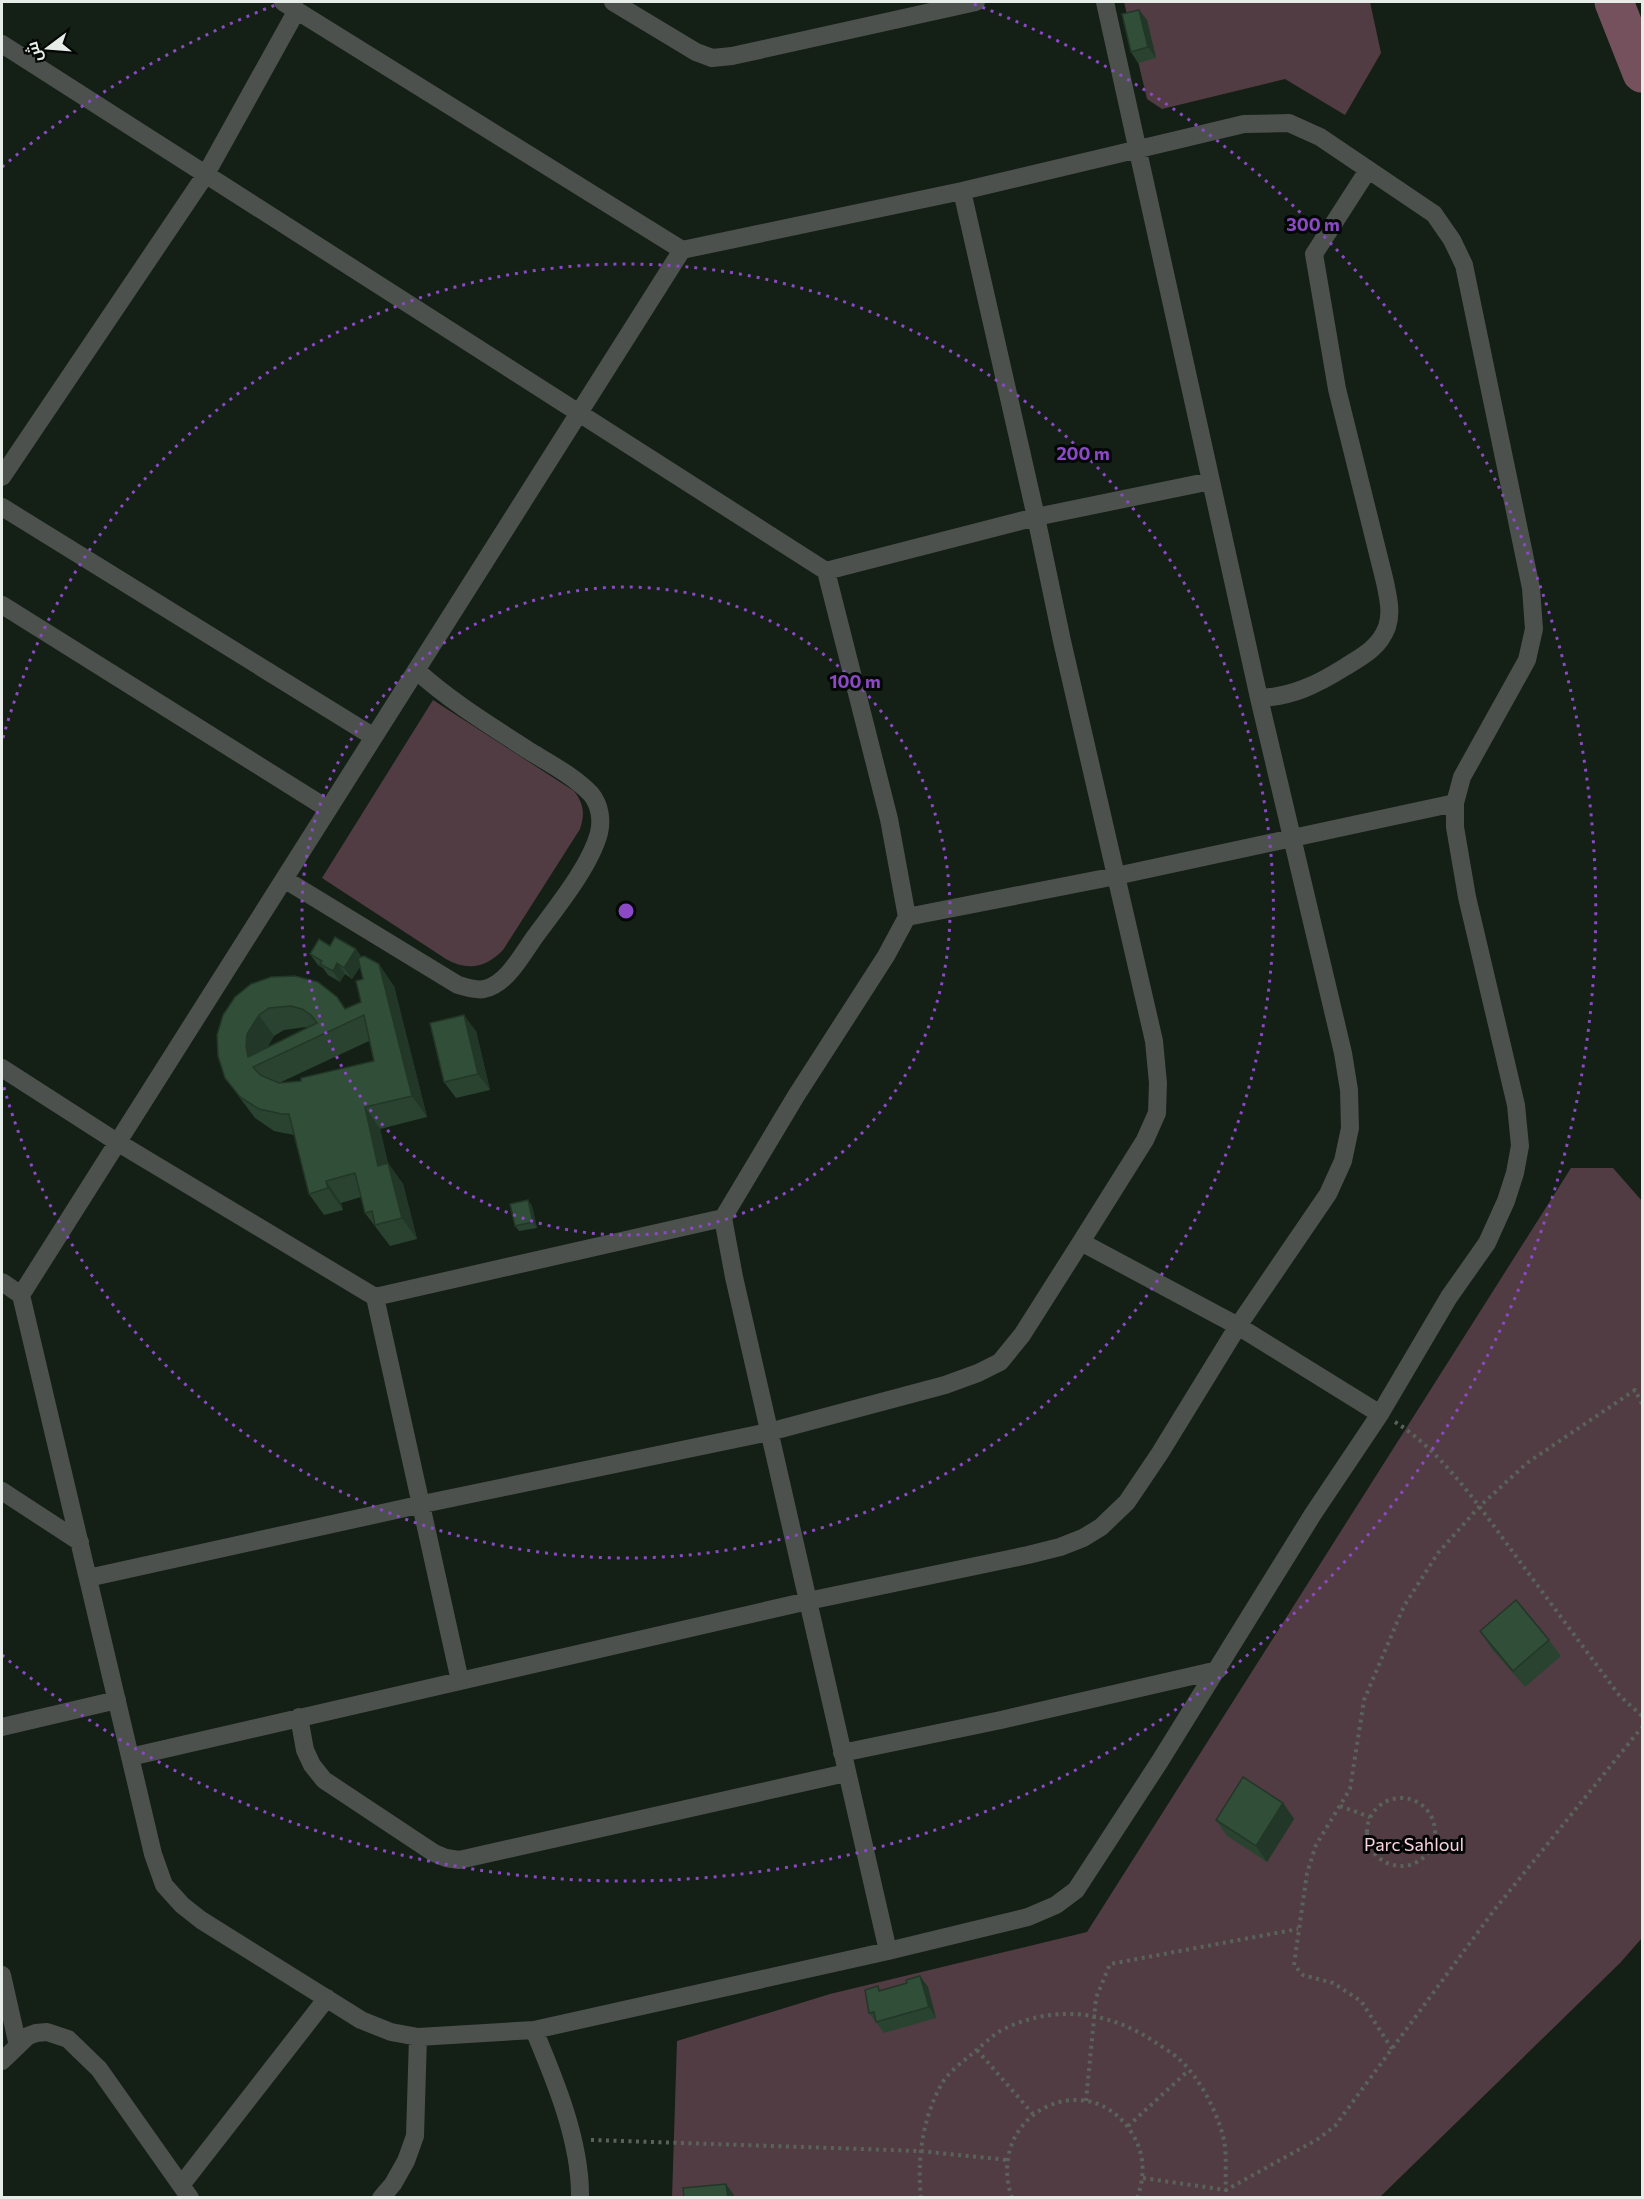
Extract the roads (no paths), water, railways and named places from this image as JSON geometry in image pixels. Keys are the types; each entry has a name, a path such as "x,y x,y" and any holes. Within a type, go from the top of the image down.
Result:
{"street":[{"path":"613,2 696,52 712,58 732,57 963,2"},
{"path":"130,1757 808,1601 1028,1556 1083,1538 1101,1527 1127,1502 1238,1326 1328,1194 1343,1161 1350,1128 1349,1090 1343,1053 1259,698 1105,2"},
{"path":"2,477 206,174 290,6 682,250 962,191 1244,124 1289,123 1320,137 1434,214 1452,240 1464,265 1531,588 1534,629 1527,660 1462,777 1455,803 1455,827 1467,897 1516,1105 1520,1146 1515,1173 1506,1201 1486,1243 1449,1297 1380,1414 1313,1514 1112,1837 1076,1890 1056,1905 1028,1917 888,1951 534,2030 418,2037 391,2032 361,2020 201,1920 182,1905 164,1885 153,1854 21,1295 2,1282"},
{"path":"2,44 826,571 889,819 907,917 886,956 796,1096 723,1218 769,1432 888,1951"},
{"path":"1259,698 1278,697 1327,679 1372,650 1381,640 1388,625 1390,609 1385,582 1337,388 1314,254 1368,170"},
{"path":"88,1578 423,1504 769,1432 945,1385 1000,1362 1022,1335 1081,1242 1145,1140 1157,1113 1158,1083 1154,1041 962,191"},
{"path":"21,1295 682,250"},
{"path":"826,571 1036,517 1212,481"},
{"path":"2,507 374,737"},
{"path":"2,605 328,810"},
{"path":"284,879 458,985 482,990 492,987 510,970 587,861 599,832 600,813 590,793 560,770 459,705 416,670"},
{"path":"907,917 1116,876 1455,803"},
{"path":"2,1068 117,1142 375,1297 723,1218"},
{"path":"1081,1242 1238,1326 1380,1414"},
{"path":"375,1297 423,1504 460,1681"},
{"path":"2,1491 80,1542"},
{"path":"842,1753 1001,1720 1218,1670"},
{"path":"2,1727 117,1700"},
{"path":"299,1717 305,1750 312,1765 324,1780 434,1852 459,1860 846,1773"},
{"path":"2,1975 18,2046"},
{"path":"2,2061 28,2037 47,2031 68,2040 86,2054 99,2069 186,2191 327,1998"},
{"path":"534,2030 555,2080 572,2139 580,2198"},
{"path":"381,2198 393,2184 406,2162 415,2136 418,2037"}],"waterway":[{"path":"1614,2 1642,73"}],"park label":[{"name":"Parc Sahloul","path":"1414,1845"}]}
